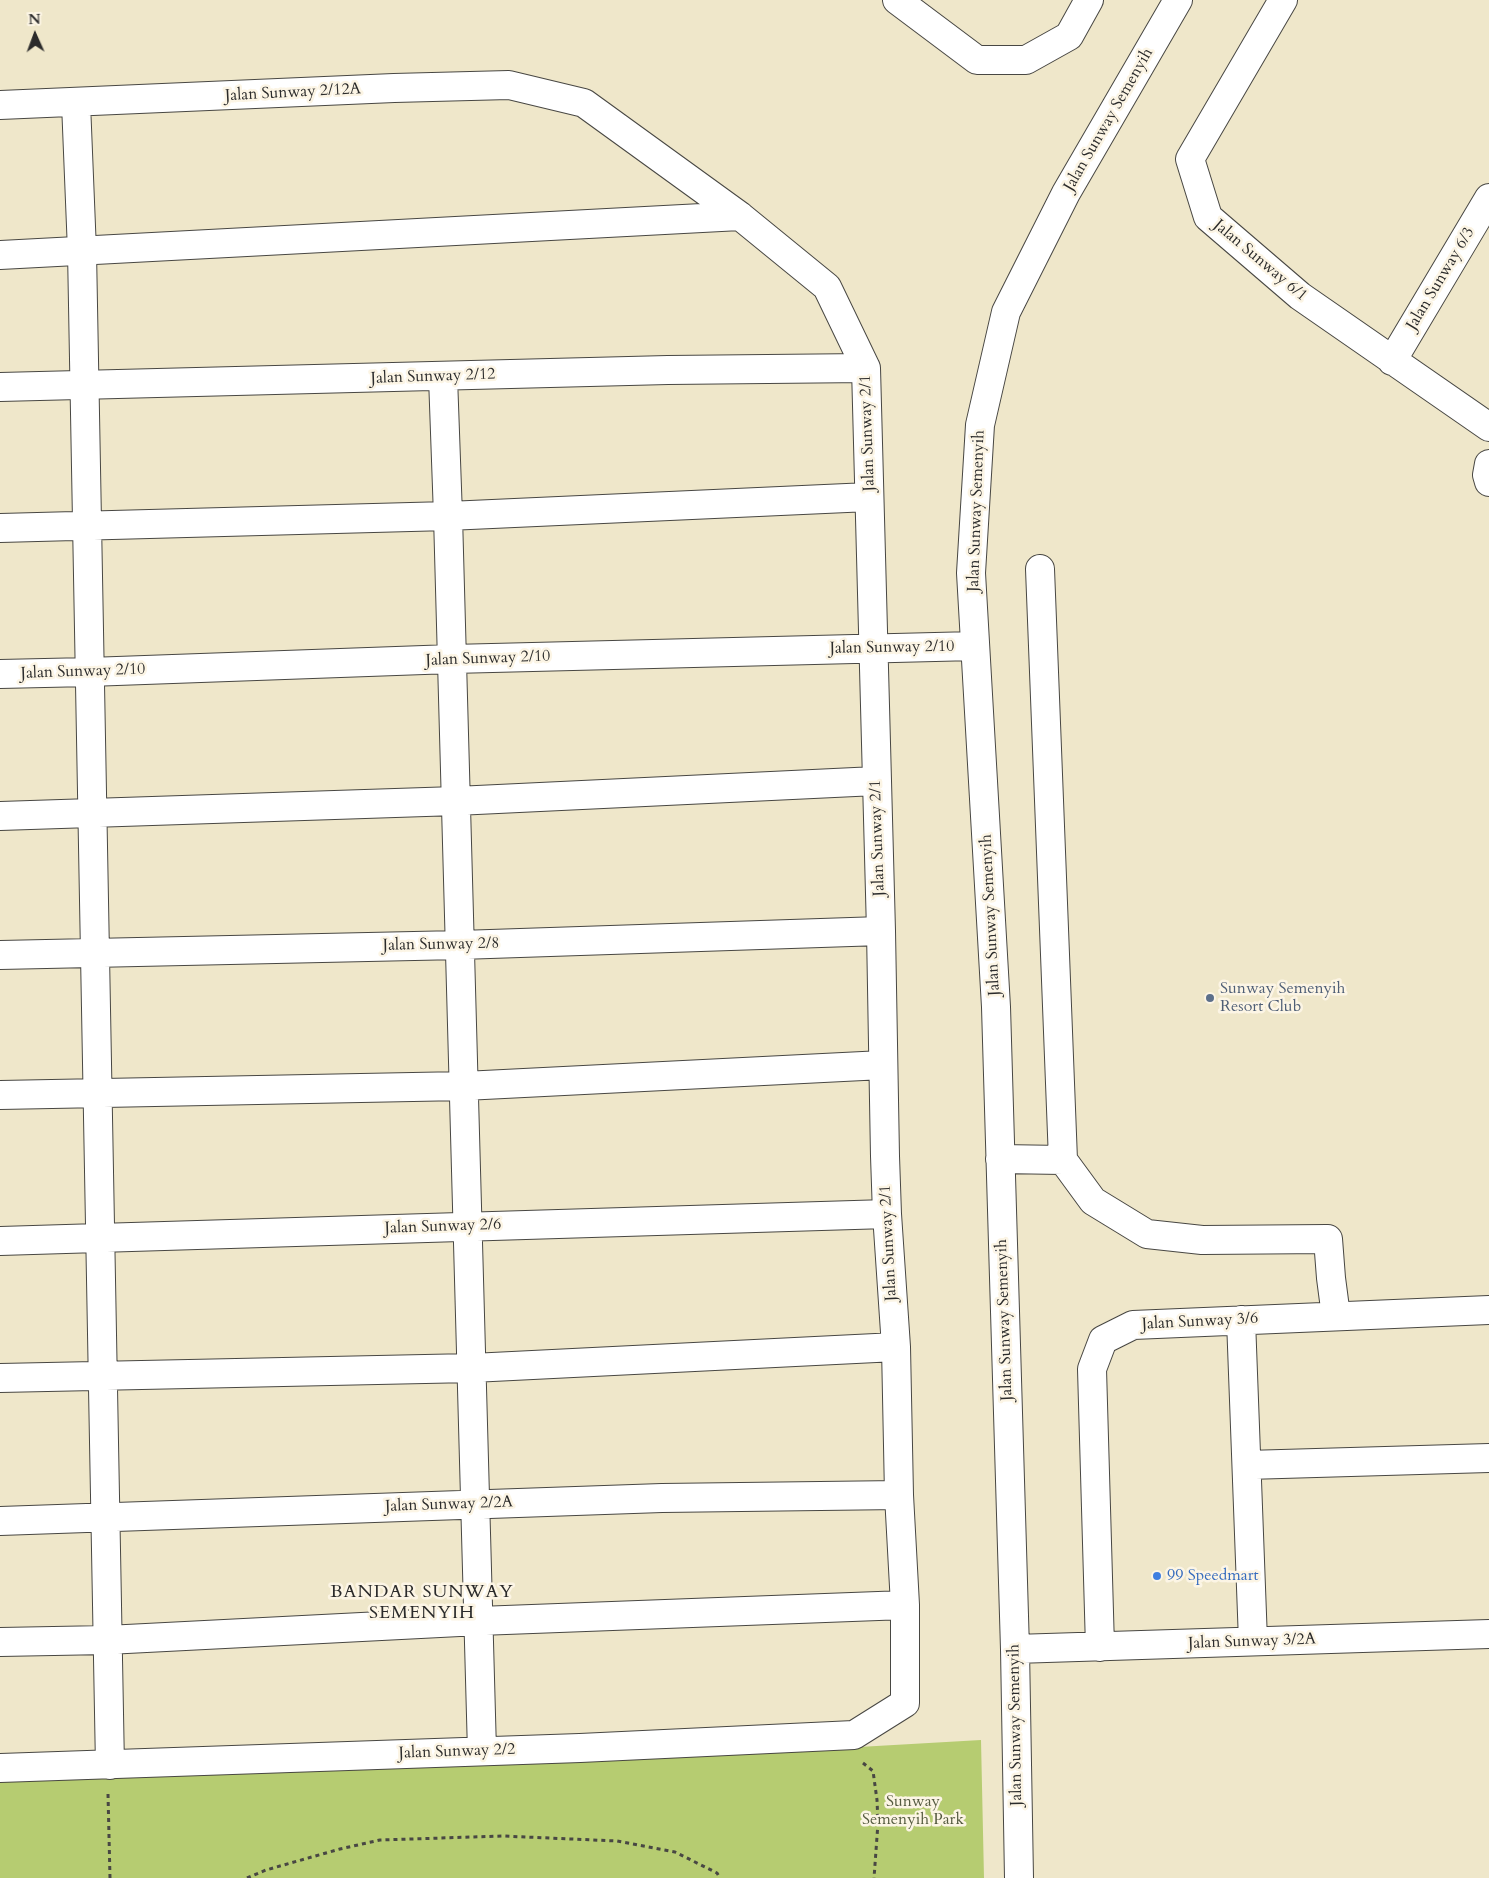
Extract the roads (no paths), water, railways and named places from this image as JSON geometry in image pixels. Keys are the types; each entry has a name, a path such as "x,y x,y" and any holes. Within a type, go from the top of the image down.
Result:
{"street":[{"path":"897,0 977,60 1026,60 1069,36 1090,0"},
{"name":"Jalan Sunway Semenyih","path":"1019,1878 1015,1650 996,1007 971,573 980,426 1006,312 1066,193 1178,0"},
{"name":"Jalan Sunway 6/1","path":"1282,0 1190,159 1208,217 1300,296 1489,427"},
{"name":"Jalan Sunway 2/12A","path":"0,105 394,88 509,85 584,103"},
{"path":"76,103 82,251 110,1765"},
{"name":"Jalan Sunway 2/1","path":"584,103 740,216 827,287 866,368 887,1214 896,1347 899,1496 905,1605 905,1703"},
{"name":"Jalan Sunway 6/3","path":"1392,361 1489,198"},
{"path":"0,255 740,216"},
{"name":"Jalan Sunway 2/12","path":"0,387 668,370 866,368"},
{"path":"442,376 448,516 482,1751"},
{"path":"1489,464 1487,475 1489,482"},
{"path":"0,528 448,516 870,497"},
{"path":"1040,569 1064,1160 1093,1201 1147,1234 1202,1240 1328,1239 1336,1316"},
{"name":"Jalan Sunway 2/10","path":"0,674 452,659 975,646"},
{"path":"0,816 456,802 876,781"},
{"name":"Jalan Sunway 2/8","path":"0,955 460,945 881,930"},
{"path":"0,1095 464,1086 883,1065"},
{"path":"1000,1158 1064,1160"},
{"name":"Jalan Sunway 2/6","path":"0,1241 887,1214"},
{"name":"Jalan Sunway 3/6","path":"1100,1647 1092,1369 1103,1340 1133,1325 1489,1310"},
{"path":"1241,1320 1253,1641"},
{"path":"0,1378 472,1368 896,1347"},
{"path":"1247,1465 1489,1458"},
{"name":"Jalan Sunway 2/2A","path":"0,1521 662,1498 899,1496"},
{"path":"0,1642 107,1640 479,1621 905,1605"},
{"name":"Jalan Sunway 3/2A","path":"1015,1650 1489,1634"},
{"name":"Jalan Sunway 2/2","path":"0,1768 482,1751 854,1735 905,1703"}],"place":[{"name":"Sunway Semenyih Resort Club","path":"1210,998"},
{"name":"99 Speedmart","path":"1157,1576"}],"district":[{"name":"BANDAR SUNWAY SEMENYIH","path":"422,1604"}],"park label":[{"name":"Sunway Semenyih Park","path":"913,1811"}]}
